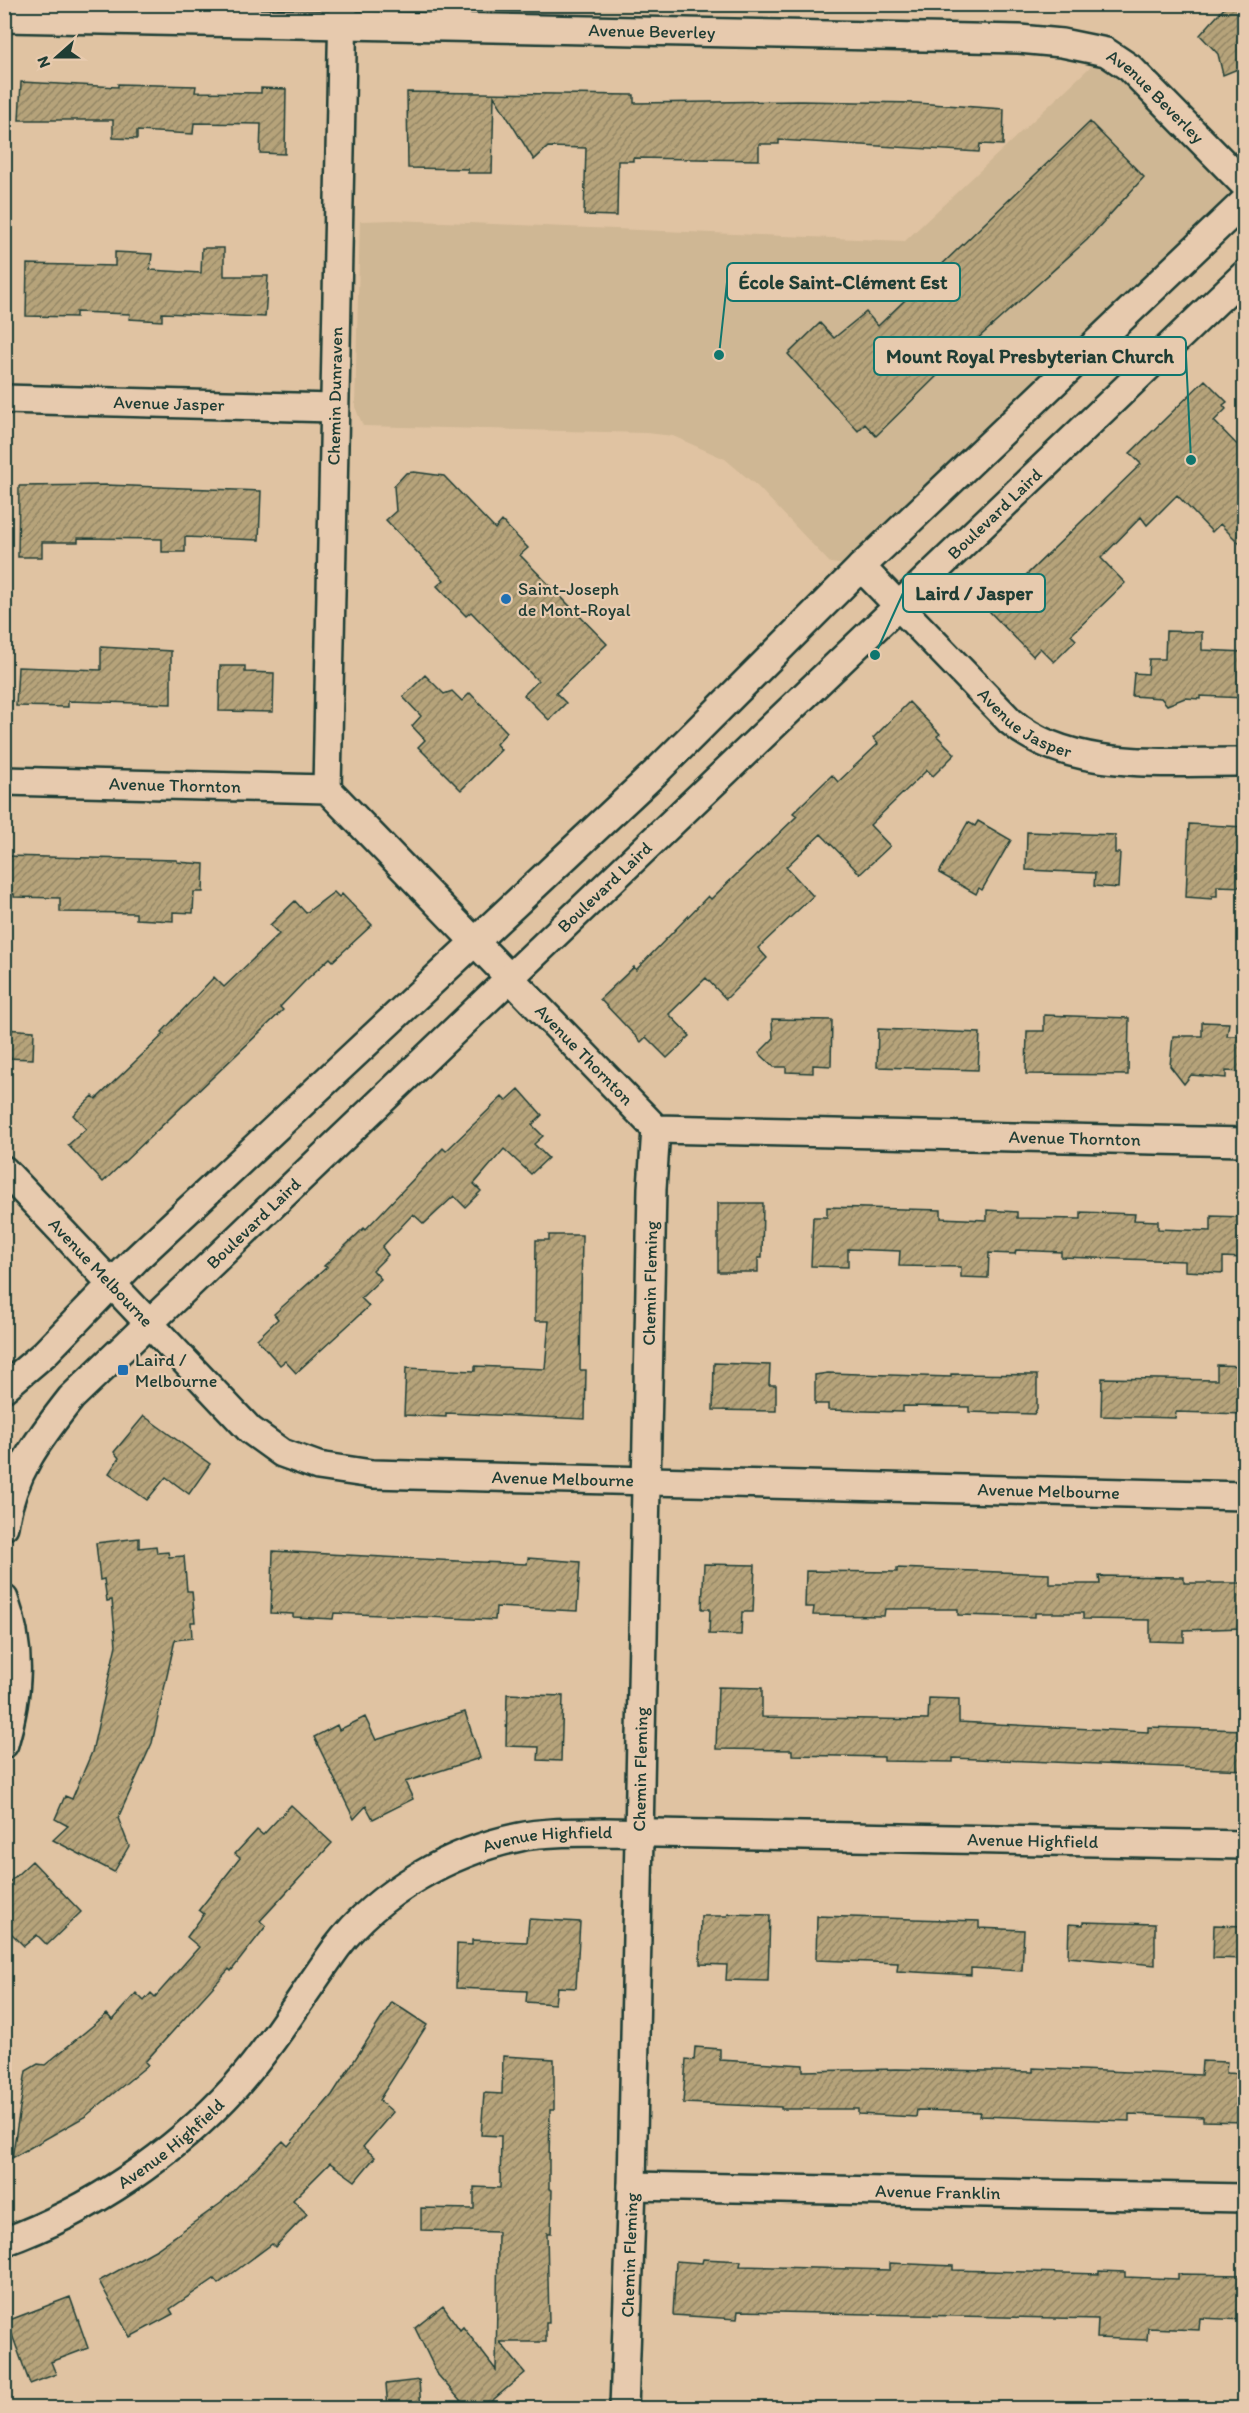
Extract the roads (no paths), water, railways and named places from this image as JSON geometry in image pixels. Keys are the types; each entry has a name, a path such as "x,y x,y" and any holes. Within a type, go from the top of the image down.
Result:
{"street":[{"name":"Avenue Beverley","path":"4,18 342,15 1019,39 1087,47 1106,52 1130,68 1245,184"},
{"name":"Chemin Dunraven","path":"327,789 342,15"},
{"path":"4,1389 44,1354 113,1281 473,940 681,748 861,567 1245,202"},
{"name":"Boulevard Laird","path":"4,1526 13,1489 34,1444 71,1398 899,607 1075,434 1245,275"},
{"name":"Avenue Jasper","path":"4,399 333,408"},
{"name":"Avenue Jasper","path":"861,567 1010,721 1045,745 1088,757 1245,762"},
{"name":"Avenue Thornton","path":"4,781 327,789 656,1129 1245,1142"},
{"name":"Chemin Fleming","path":"624,2409 632,2186 652,1199 656,1129"},
{"name":"Avenue Melbourne","path":"4,1170 113,1281 250,1430 282,1453 318,1466 372,1474 1245,1496"},
{"path":"4,1599 18,1654 15,1702 4,1744"},
{"name":"Avenue Highfield","path":"4,2242 77,2210 173,2148 237,2084 292,2015 338,1946 364,1915 406,1885 443,1863 521,1836 638,1833 1245,1845"},
{"name":"Avenue Franklin","path":"632,2186 1245,2198"}],"place":[{"name":"École Saint-Clément Est","path":"719,355"},
{"name":"Mount Royal Presbyterian Church","path":"1191,460"},
{"name":"Saint-Joseph de Mont-Royal","path":"506,599"},
{"name":"Laird / Jasper","path":"875,655"},
{"name":"Laird / Melbourne","path":"123,1370"}]}
